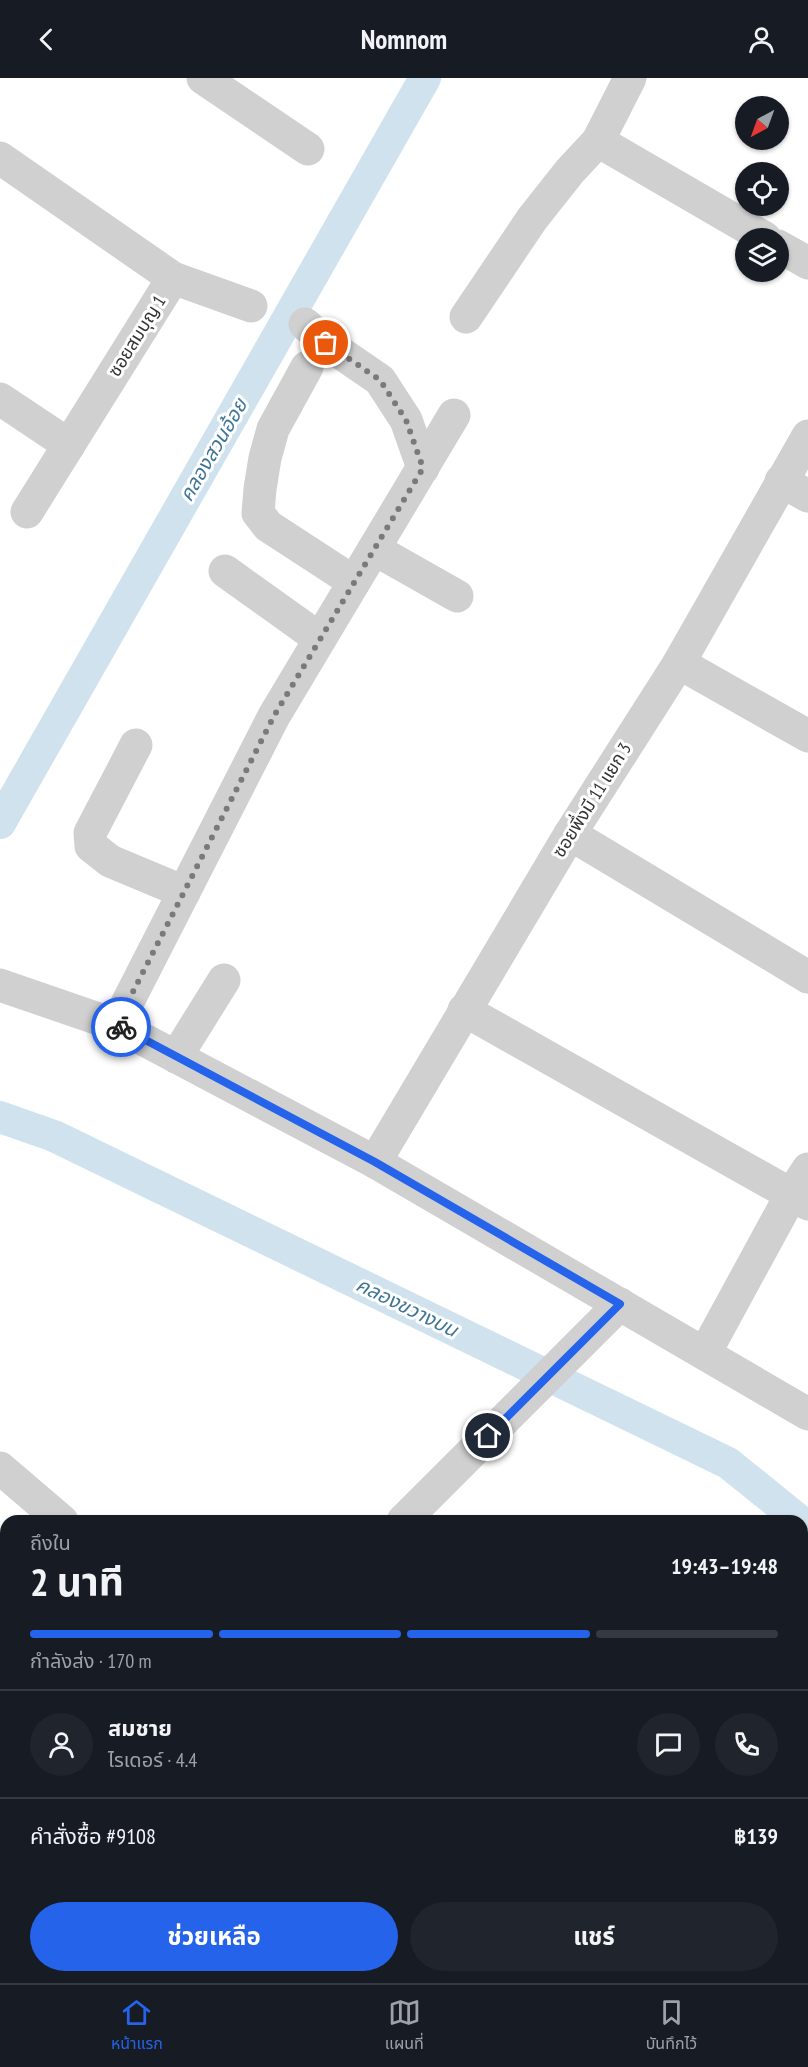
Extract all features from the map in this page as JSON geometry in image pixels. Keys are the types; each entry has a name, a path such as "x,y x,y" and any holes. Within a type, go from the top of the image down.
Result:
{"street":[{"path":"203,78 308,149"},
{"path":"466,317 532,219 570,171 598,141 630,78"},
{"path":"598,141 748,228"},
{"name":"ซอยสมบุญ 1","path":"0,158 173,278 27,512"},
{"path":"789,252 808,263"},
{"path":"173,278 251,306"},
{"path":"304,324 326,343 380,380 406,420 423,468"},
{"path":"307,367 273,429 260,489 258,513 268,526 354,582"},
{"path":"0,399 69,445"},
{"path":"116,1025 274,716 454,416"},
{"name":"ซอยพึ่งมี 11 แยก 3","path":"375,1162 570,834 679,663 795,488 808,436"},
{"path":"374,549 458,596"},
{"path":"225,571 320,639"},
{"path":"679,663 808,736"},
{"path":"136,746 90,832 91,846 110,861 184,892"},
{"path":"570,834 808,977"},
{"path":"176,1057 224,980"},
{"path":"0,985 116,1025 375,1162 808,1414"},
{"path":"464,1010 802,1189 705,1353"},
{"path":"409,1515 620,1304"},
{"path":"0,1468 55,1515"}],"waterway":[{"name":"คลองสวนอ้อย","path":"0,823 425,78"},
{"name":"คลองขวางบน","path":"0,1117 54,1136 728,1463 793,1515"}],"way so far":[{"path":"121,1027 116,1025 274,716 423,468 406,420 380,380 326,343"}],"route":[{"path":"121,1027 375,1162 620,1304 488,1436"}]}
